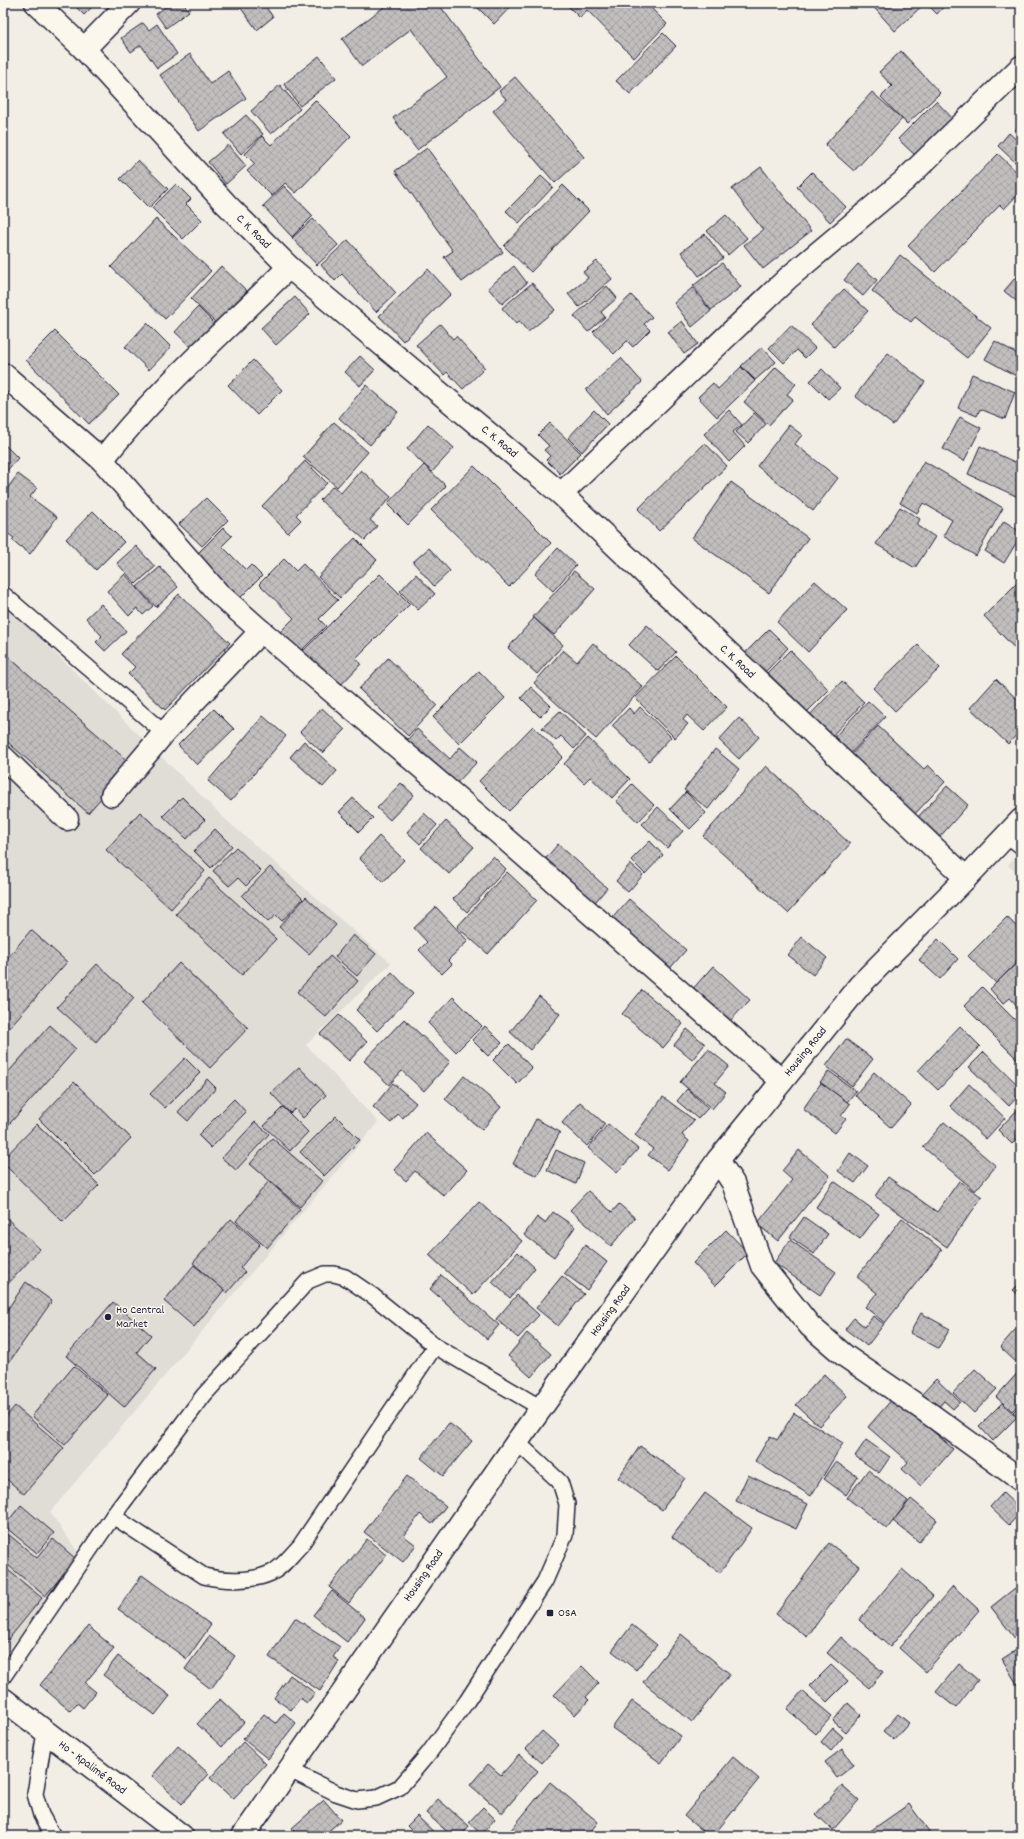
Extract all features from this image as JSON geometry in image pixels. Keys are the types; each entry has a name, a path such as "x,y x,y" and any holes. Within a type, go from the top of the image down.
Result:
{"street":[{"name":"C. K. Road","path":"36,3 84,49 226,204 289,267 561,494 966,878"},
{"path":"84,49 129,3"},
{"path":"561,494 788,278 904,181 1021,67"},
{"path":"102,460 119,439 160,395 289,267"},
{"path":"3,374 102,460 218,593 494,829 782,1081"},
{"path":"112,795 164,733 261,631"},
{"path":"3,757 67,819"},
{"name":"Housing Road","path":"243,1836 517,1442 718,1160 860,985 966,878 1016,833"},
{"path":"718,1160 733,1183 762,1266 810,1326 844,1356 927,1412 1021,1480"},
{"name":"Ho - Kpalimé Road","path":"3,1699 182,1836"}],"lane":[{"path":"3,594 164,733"},
{"path":"3,1677 113,1516 204,1395 308,1281 325,1274 334,1274 345,1277 373,1296 435,1346 541,1408"},
{"path":"113,1516 204,1576 234,1580 258,1577 272,1573 300,1546 435,1346"},
{"path":"290,1770 336,1793 357,1800 376,1798 400,1787 429,1753 467,1701 545,1581 565,1535 567,1504 560,1482 517,1442"},
{"path":"45,1732 35,1794 41,1815 53,1836"}],"shaded area":[{"name":"Ho Central Market","path":"3,602 226,820 391,963 306,1045 378,1122 50,1512 81,1557 3,1657"},
{"path":"1021,851 1021,878 1008,865"}],"building":[{"path":"72,3 96,3 84,15"},
{"path":"171,3 183,3 189,11 166,28 156,14"},
{"path":"237,3 263,3 273,17 257,30"},
{"path":"389,3 438,3 500,87 417,150 393,118 447,77 411,29 362,66 342,39"},
{"path":"473,3 514,3 494,24"},
{"path":"571,3 646,3 667,24 634,58 587,10 580,18 568,6"},
{"path":"870,3 923,3 924,4 895,31"},
{"path":"926,3 947,3 937,14"},
{"path":"143,23 149,30 157,24 177,54 157,68 141,45 131,52 121,38"},
{"path":"663,33 676,46 630,94 616,81"},
{"path":"901,51 940,93 907,124 881,97 892,86 879,72"},
{"path":"190,54 210,84 228,71 246,98 199,131 160,75"},
{"path":"319,56 336,78 300,106 284,84"},
{"path":"515,77 584,157 555,183 493,111 506,99 499,91"},
{"path":"280,85 300,109 271,134 251,111"},
{"path":"872,92 902,119 854,171 825,145"},
{"path":"315,100 351,136 296,193 285,183 272,196 247,171 255,164 245,154 262,136 271,145"},
{"path":"936,101 956,122 919,159 898,139"},
{"path":"246,115 263,134 241,154 224,134"},
{"path":"1021,124 1021,138 1014,131"},
{"path":"1009,133 1021,144 1021,157 1016,163 998,146"},
{"path":"228,145 246,166 226,184 208,162"},
{"path":"427,148 503,252 462,282 444,257 453,251 395,171"},
{"path":"998,154 1021,176 1021,191 1004,209 1000,205 935,272 908,246"},
{"path":"138,160 168,189 149,208 120,179"},
{"path":"761,167 811,231 763,269 744,245 763,230 732,189"},
{"path":"812,172 846,207 830,222 797,187"},
{"path":"541,176 553,187 519,223 506,211"},
{"path":"176,184 191,199 186,204 202,220 183,239 152,208"},
{"path":"563,185 589,211 531,272 504,246"},
{"path":"284,186 313,216 292,237 263,206"},
{"path":"726,215 747,238 728,255 707,231"},
{"path":"156,219 211,271 165,319 111,267"},
{"path":"313,219 338,245 317,265 292,238"},
{"path":"705,234 723,258 699,276 681,252"},
{"path":"348,240 396,293 376,312 342,274 335,281 321,265"},
{"path":"900,255 991,328 967,358 915,317 911,322 872,291"},
{"path":"597,261 612,279 579,307 568,294 588,278 583,272"},
{"path":"722,263 741,287 711,310 693,286"},
{"path":"858,264 877,280 863,296 844,280"},
{"path":"221,266 247,291 217,324 191,299"},
{"path":"514,266 527,283 502,304 488,288"},
{"path":"428,269 451,294 403,341 379,316"},
{"path":"1021,271 1021,303 1020,304 1004,291"},
{"path":"532,283 555,310 528,332 519,321 516,324 502,308"},
{"path":"607,286 617,298 601,312 605,317 588,332 574,316"},
{"path":"692,288 711,311 692,327 674,303"},
{"path":"844,289 868,311 834,347 811,325"},
{"path":"631,295 652,317 644,324 650,330 633,347 627,341 614,354 593,332"},
{"path":"295,297 310,314 276,345 261,328"},
{"path":"198,307 215,324 193,349 175,332"},
{"path":"682,321 698,344 684,354 668,332"},
{"path":"147,323 171,347 149,370 125,347"},
{"path":"440,324 453,339 456,336 485,368 463,389 447,372 444,375 416,345"},
{"path":"791,325 815,348 805,358 797,350 784,363 769,348"},
{"path":"55,331 119,395 89,424 26,360"},
{"path":"995,341 1021,356 1021,371 1018,377 985,359"},
{"path":"762,347 776,362 755,380 741,366"},
{"path":"888,353 925,382 893,425 855,396"},
{"path":"360,356 375,370 360,386 345,372"},
{"path":"621,358 642,382 607,414 586,390"},
{"path":"253,360 282,390 257,415 228,385"},
{"path":"741,367 755,381 717,417 698,397 713,383 718,389"},
{"path":"776,367 796,384 787,394 793,399 769,425 744,402"},
{"path":"822,369 840,388 828,399 810,381"},
{"path":"972,374 1015,392 1005,419 980,409 977,416 958,408"},
{"path":"366,385 398,412 370,445 339,418"},
{"path":"594,410 608,424 582,452 568,438"},
{"path":"729,410 742,425 733,432 745,446 729,462 704,434"},
{"path":"754,413 766,424 748,443 736,432"},
{"path":"960,417 981,428 964,461 943,449"},
{"path":"334,422 368,452 337,487 303,457"},
{"path":"550,423 581,453 560,474 546,460 550,456 544,450 549,446 538,435"},
{"path":"428,424 454,448 432,472 407,449"},
{"path":"789,425 802,435 795,444 838,478 813,511 757,466"},
{"path":"3,443 18,458 3,475"},
{"path":"705,443 727,466 659,531 638,509"},
{"path":"980,446 1021,465 1021,490 1018,497 968,474"},
{"path":"305,461 327,483 296,515 301,520 288,533 262,506"},
{"path":"924,461 1003,508 976,556 943,536 952,520 923,503 917,513 900,503"},
{"path":"424,465 446,486 408,525 387,504"},
{"path":"474,466 551,543 509,587 431,510"},
{"path":"361,470 391,497 370,520 377,526 365,540 320,500 333,486 341,493"},
{"path":"18,474 37,488 30,497 57,517 30,554 12,540 14,538 3,530 3,494"},
{"path":"731,482 808,538 769,593 692,538"},
{"path":"206,498 228,520 202,546 179,524"},
{"path":"900,507 920,519 917,525 935,537 915,568 876,544"},
{"path":"93,511 124,542 96,570 66,539"},
{"path":"1004,521 1021,532 1021,535 1004,563 985,551"},
{"path":"223,528 232,536 222,546 246,570 251,565 262,576 238,600 195,556"},
{"path":"355,538 377,560 340,598 318,577"},
{"path":"136,546 155,567 136,584 117,563"},
{"path":"429,548 450,571 434,586 413,562"},
{"path":"558,548 576,565 553,591 535,574"},
{"path":"284,559 296,571 303,564 338,600 319,619 326,626 298,654 278,634 294,618 259,584"},
{"path":"160,567 178,587 156,607 137,587"},
{"path":"574,571 595,589 554,635 533,617"},
{"path":"125,574 153,606 143,615 137,608 129,616 107,591"},
{"path":"380,574 410,604 356,658 361,664 339,687 303,651"},
{"path":"416,574 435,594 418,610 400,591"},
{"path":"1020,580 1021,582 1021,655 984,616"},
{"path":"815,581 847,610 808,652 777,622"},
{"path":"179,594 230,643 165,710 128,674 135,667 121,654"},
{"path":"101,604 126,631 105,651 96,642 102,636 86,618"},
{"path":"534,618 563,645 537,674 508,648"},
{"path":"647,625 676,652 658,671 629,645"},
{"path":"769,629 788,648 765,672 745,653"},
{"path":"593,643 643,687 596,739 534,683 563,650 577,662"},
{"path":"918,645 940,668 895,711 873,688"},
{"path":"790,650 829,690 805,714 766,674"},
{"path":"3,652 131,764 88,813 3,738"},
{"path":"676,656 727,707 704,731 687,715 683,720 688,724 675,738 635,698"},
{"path":"388,658 437,705 408,736 359,689"},
{"path":"479,671 505,698 459,744 433,717"},
{"path":"996,679 1021,703 1021,730 1008,744 970,708"},
{"path":"842,681 864,702 829,739 807,718"},
{"path":"531,687 551,706 540,717 521,698"},
{"path":"868,701 885,717 845,759 829,743"},
{"path":"640,707 671,737 649,761 612,726 629,708 634,714"},
{"path":"322,708 345,730 323,753 300,732"},
{"path":"214,709 234,729 197,765 178,745"},
{"path":"560,711 586,736 574,749 561,736 556,741 542,728"},
{"path":"263,716 286,736 231,801 208,781"},
{"path":"739,718 759,737 739,759 719,740"},
{"path":"533,726 563,757 509,811 479,781"},
{"path":"878,726 924,769 928,765 945,782 912,817 849,757"},
{"path":"417,729 450,759 460,747 477,762 450,790 402,746"},
{"path":"588,738 630,779 612,798 590,777 584,783 564,764"},
{"path":"304,741 337,771 323,787 290,757"},
{"path":"715,749 739,769 708,809 684,790"},
{"path":"766,766 850,844 788,913 703,836"},
{"path":"401,783 414,795 390,820 377,808"},
{"path":"632,784 654,805 638,822 616,801"},
{"path":"947,786 968,805 937,840 915,820"},
{"path":"686,792 706,813 690,829 670,809"},
{"path":"182,797 205,820 187,839 163,816"},
{"path":"353,798 373,818 359,832 339,812"},
{"path":"658,807 683,831 667,848 642,824"},
{"path":"140,812 205,871 171,909 106,850"},
{"path":"424,813 437,825 420,844 407,832"},
{"path":"446,821 474,847 449,874 421,848"},
{"path":"215,829 232,846 211,868 194,851"},
{"path":"379,836 404,860 383,882 359,858"},
{"path":"650,841 663,855 645,874 631,860"},
{"path":"558,844 607,888 591,907 542,863"},
{"path":"236,847 261,871 246,886 238,878 229,886 213,871"},
{"path":"493,856 506,869 467,912 453,899"},
{"path":"630,864 643,875 628,892 616,881"},
{"path":"270,867 303,899 282,921 276,915 268,922 242,896"},
{"path":"507,872 537,900 488,954 457,927"},
{"path":"209,878 276,939 242,975 176,914"},
{"path":"306,897 336,925 309,954 279,927"},
{"path":"629,899 686,950 665,974 608,923"},
{"path":"436,907 468,941 448,960 452,964 442,974 419,950 427,942 414,928"},
{"path":"1007,917 1021,931 1021,958 996,983 968,956"},
{"path":"31,930 67,962 7,1030 3,1027 3,963"},
{"path":"353,935 376,954 357,976 335,957"},
{"path":"802,937 827,958 813,975 788,955"},
{"path":"938,939 958,959 940,979 919,960"},
{"path":"330,956 358,981 326,1017 297,992"},
{"path":"1021,959 1021,1010 1010,998 1003,1004 990,989"},
{"path":"179,963 248,1028 210,1068 142,1003"},
{"path":"97,964 134,998 96,1042 57,1007"},
{"path":"713,966 750,1000 726,1025 690,992"},
{"path":"392,972 413,994 377,1031 356,1010"},
{"path":"982,987 1021,1026 1021,1063 964,1006"},
{"path":"642,990 683,1024 663,1048 622,1014"},
{"path":"539,996 560,1014 530,1050 510,1032"},
{"path":"453,997 482,1026 456,1052 428,1023"},
{"path":"339,1015 367,1042 349,1061 320,1034"},
{"path":"404,1019 450,1062 424,1091 402,1071 389,1085 364,1061"},
{"path":"50,1025 76,1049 3,1131 3,1078"},
{"path":"485,1026 502,1043 488,1056 472,1040"},
{"path":"960,1026 980,1046 938,1090 918,1071"},
{"path":"687,1029 705,1044 692,1060 674,1045"},
{"path":"846,1039 873,1059 852,1086 826,1066"},
{"path":"509,1044 532,1068 517,1084 493,1060"},
{"path":"708,1049 729,1066 715,1083 726,1092 712,1109 680,1082"},
{"path":"984,1052 1021,1088 1021,1093 1009,1106 969,1067"},
{"path":"185,1058 200,1073 165,1108 150,1094"},
{"path":"299,1067 326,1095 303,1118 295,1109 290,1113 271,1093"},
{"path":"829,1071 856,1091 847,1102 820,1082"},
{"path":"874,1072 911,1105 891,1128 855,1095"},
{"path":"464,1076 501,1107 482,1130 445,1099"},
{"path":"207,1079 216,1088 188,1121 178,1112"},
{"path":"74,1082 131,1138 95,1175 39,1119"},
{"path":"393,1083 416,1103 403,1118 398,1114 391,1123 373,1107"},
{"path":"821,1083 850,1104 841,1116 846,1119 835,1133 803,1109"},
{"path":"969,1084 1005,1118 986,1139 950,1106"},
{"path":"687,1089 708,1108 698,1119 677,1101"},
{"path":"663,1097 694,1120 682,1135 689,1141 668,1170 648,1155 653,1149 635,1135"},
{"path":"234,1099 246,1112 211,1148 198,1135"},
{"path":"580,1102 605,1124 587,1146 562,1123"},
{"path":"1021,1106 1021,1135 1012,1144 998,1130"},
{"path":"283,1107 308,1132 290,1151 264,1126"},
{"path":"336,1116 360,1140 324,1176 300,1152"},
{"path":"536,1119 560,1132 537,1176 513,1164"},
{"path":"255,1122 269,1134 236,1170 222,1158"},
{"path":"944,1122 996,1166 975,1191 923,1147"},
{"path":"37,1124 99,1185 63,1222 3,1163 3,1159"},
{"path":"608,1124 638,1149 617,1173 588,1148"},
{"path":"426,1133 467,1170 444,1196 415,1171 406,1181 394,1170"},
{"path":"272,1138 322,1181 300,1207 250,1164"},
{"path":"556,1150 584,1163 576,1184 547,1170"},
{"path":"799,1150 830,1176 778,1241 757,1224 792,1180 782,1171"},
{"path":"850,1153 868,1166 855,1183 838,1171"},
{"path":"888,1177 937,1212 959,1181 982,1197 947,1247 875,1196"},
{"path":"269,1181 300,1209 267,1248 236,1221"},
{"path":"834,1181 879,1214 860,1239 816,1207"},
{"path":"588,1191 612,1212 619,1204 635,1218 611,1246 570,1210"},
{"path":"479,1202 522,1241 473,1295 429,1255"},
{"path":"553,1212 575,1227 554,1257 524,1235 537,1217 545,1223"},
{"path":"3,1215 40,1249 7,1285 3,1282"},
{"path":"804,1217 828,1234 814,1254 790,1237"},
{"path":"902,1218 942,1250 885,1323 865,1307 877,1293 857,1277"},
{"path":"231,1219 260,1244 240,1268 245,1272 227,1293 193,1263"},
{"path":"726,1230 748,1253 715,1286 693,1263"},
{"path":"790,1240 836,1272 820,1295 774,1263"},
{"path":"585,1245 607,1262 587,1290 564,1273"},
{"path":"518,1252 535,1268 510,1298 492,1282"},
{"path":"194,1265 224,1290 194,1327 164,1301"},
{"path":"441,1275 499,1325 487,1339 430,1289"},
{"path":"562,1276 584,1294 558,1326 536,1308"},
{"path":"26,1282 52,1301 3,1371 3,1316"},
{"path":"1021,1282 1021,1297 1013,1290"},
{"path":"517,1295 539,1315 518,1338 496,1319"},
{"path":"113,1302 151,1335 137,1352 156,1369 124,1407 66,1356"},
{"path":"921,1313 950,1329 938,1348 910,1333"},
{"path":"873,1316 884,1324 867,1346 845,1329 854,1318 865,1327"},
{"path":"1021,1323 1021,1363 1019,1365 1000,1347"},
{"path":"527,1333 551,1354 531,1377 508,1356"},
{"path":"74,1366 108,1395 65,1445 32,1416"},
{"path":"975,1369 997,1389 974,1413 953,1393"},
{"path":"1021,1369 1021,1402 1012,1411 996,1397"},
{"path":"824,1374 847,1396 819,1426 796,1405"},
{"path":"936,1379 960,1402 953,1409 944,1401 937,1409 922,1394"},
{"path":"894,1397 953,1449 921,1486 902,1469 908,1462 868,1427"},
{"path":"1002,1403 1017,1417 993,1441 979,1426"},
{"path":"1021,1404 1021,1420 1013,1412"},
{"path":"15,1406 64,1448 24,1494 3,1476 3,1420"},
{"path":"794,1413 843,1443 811,1496 755,1461 770,1436 777,1440"},
{"path":"449,1423 472,1441 443,1476 421,1458"},
{"path":"866,1440 890,1457 879,1473 855,1456"},
{"path":"640,1446 685,1478 662,1510 618,1478"},
{"path":"836,1462 858,1477 846,1495 824,1479"},
{"path":"868,1470 908,1501 887,1529 847,1498"},
{"path":"748,1475 808,1504 796,1529 736,1501"},
{"path":"407,1476 446,1506 432,1524 420,1514 404,1536 416,1545 403,1562 364,1532"},
{"path":"705,1493 752,1528 720,1573 672,1537"},
{"path":"1003,1493 1021,1510 1021,1512 1009,1525 990,1507"},
{"path":"911,1499 937,1520 919,1542 893,1521"},
{"path":"21,1505 54,1533 37,1553 4,1526"},
{"path":"8,1534 37,1558 53,1539 76,1559 45,1596 3,1561 3,1540"},
{"path":"367,1539 386,1555 349,1603 329,1587"},
{"path":"829,1543 859,1566 807,1637 776,1614"},
{"path":"3,1566 42,1598 3,1646"},
{"path":"902,1569 933,1596 890,1647 859,1620"},
{"path":"142,1575 211,1625 187,1659 118,1609"},
{"path":"953,1586 979,1610 926,1672 899,1648"},
{"path":"1015,1588 1021,1596 1021,1636 1016,1640 991,1607"},
{"path":"332,1591 365,1618 347,1642 313,1615"},
{"path":"295,1618 340,1647 333,1657 339,1661 320,1691 269,1657"},
{"path":"632,1625 657,1645 636,1670 612,1651"},
{"path":"88,1626 114,1648 85,1683 96,1692 83,1708 77,1703 70,1711 40,1685"},
{"path":"681,1634 730,1674 692,1722 643,1682"},
{"path":"209,1636 235,1656 211,1689 185,1669"},
{"path":"841,1637 883,1672 869,1688 827,1653"},
{"path":"1021,1647 1021,1691 1002,1659"},
{"path":"118,1656 170,1696 155,1715 103,1675"},
{"path":"959,1664 978,1680 956,1708 936,1692"},
{"path":"831,1665 848,1681 827,1702 810,1686"},
{"path":"582,1666 599,1683 586,1697 589,1700 575,1715 554,1695"},
{"path":"290,1675 315,1693 307,1703 300,1698 291,1710 274,1698"},
{"path":"802,1691 832,1716 816,1734 787,1709"},
{"path":"220,1699 244,1722 222,1747 197,1724"},
{"path":"632,1701 681,1736 661,1763 612,1728"},
{"path":"848,1703 861,1715 846,1732 833,1721"},
{"path":"284,1713 296,1723 268,1759 243,1739 264,1714 276,1723"},
{"path":"898,1714 909,1723 894,1740 883,1731"},
{"path":"833,1728 843,1737 831,1751 821,1742"},
{"path":"542,1731 558,1745 542,1763 526,1749"},
{"path":"243,1742 266,1764 233,1799 210,1778"},
{"path":"178,1746 209,1774 182,1804 152,1776"},
{"path":"842,1749 854,1765 837,1778 825,1762"},
{"path":"519,1755 538,1771 502,1813 470,1785 488,1764 501,1775"},
{"path":"733,1757 759,1779 713,1836 708,1836 684,1816"},
{"path":"550,1782 598,1822 587,1836 506,1836"},
{"path":"842,1785 859,1800 833,1830 816,1814"},
{"path":"438,1799 469,1826 461,1836 452,1836 426,1813"},
{"path":"324,1800 341,1820 323,1836 300,1836 292,1828"},
{"path":"909,1804 931,1834 928,1836 863,1836"},
{"path":"483,1807 495,1819 481,1835 469,1822"},
{"path":"417,1816 438,1836 406,1836 412,1831 407,1826"},
{"path":"1021,1826 1021,1836 1004,1836"}],"place":[{"name":"Ho Central Market","path":"108,1317"},
{"name":"OSA","path":"550,1613"}]}
